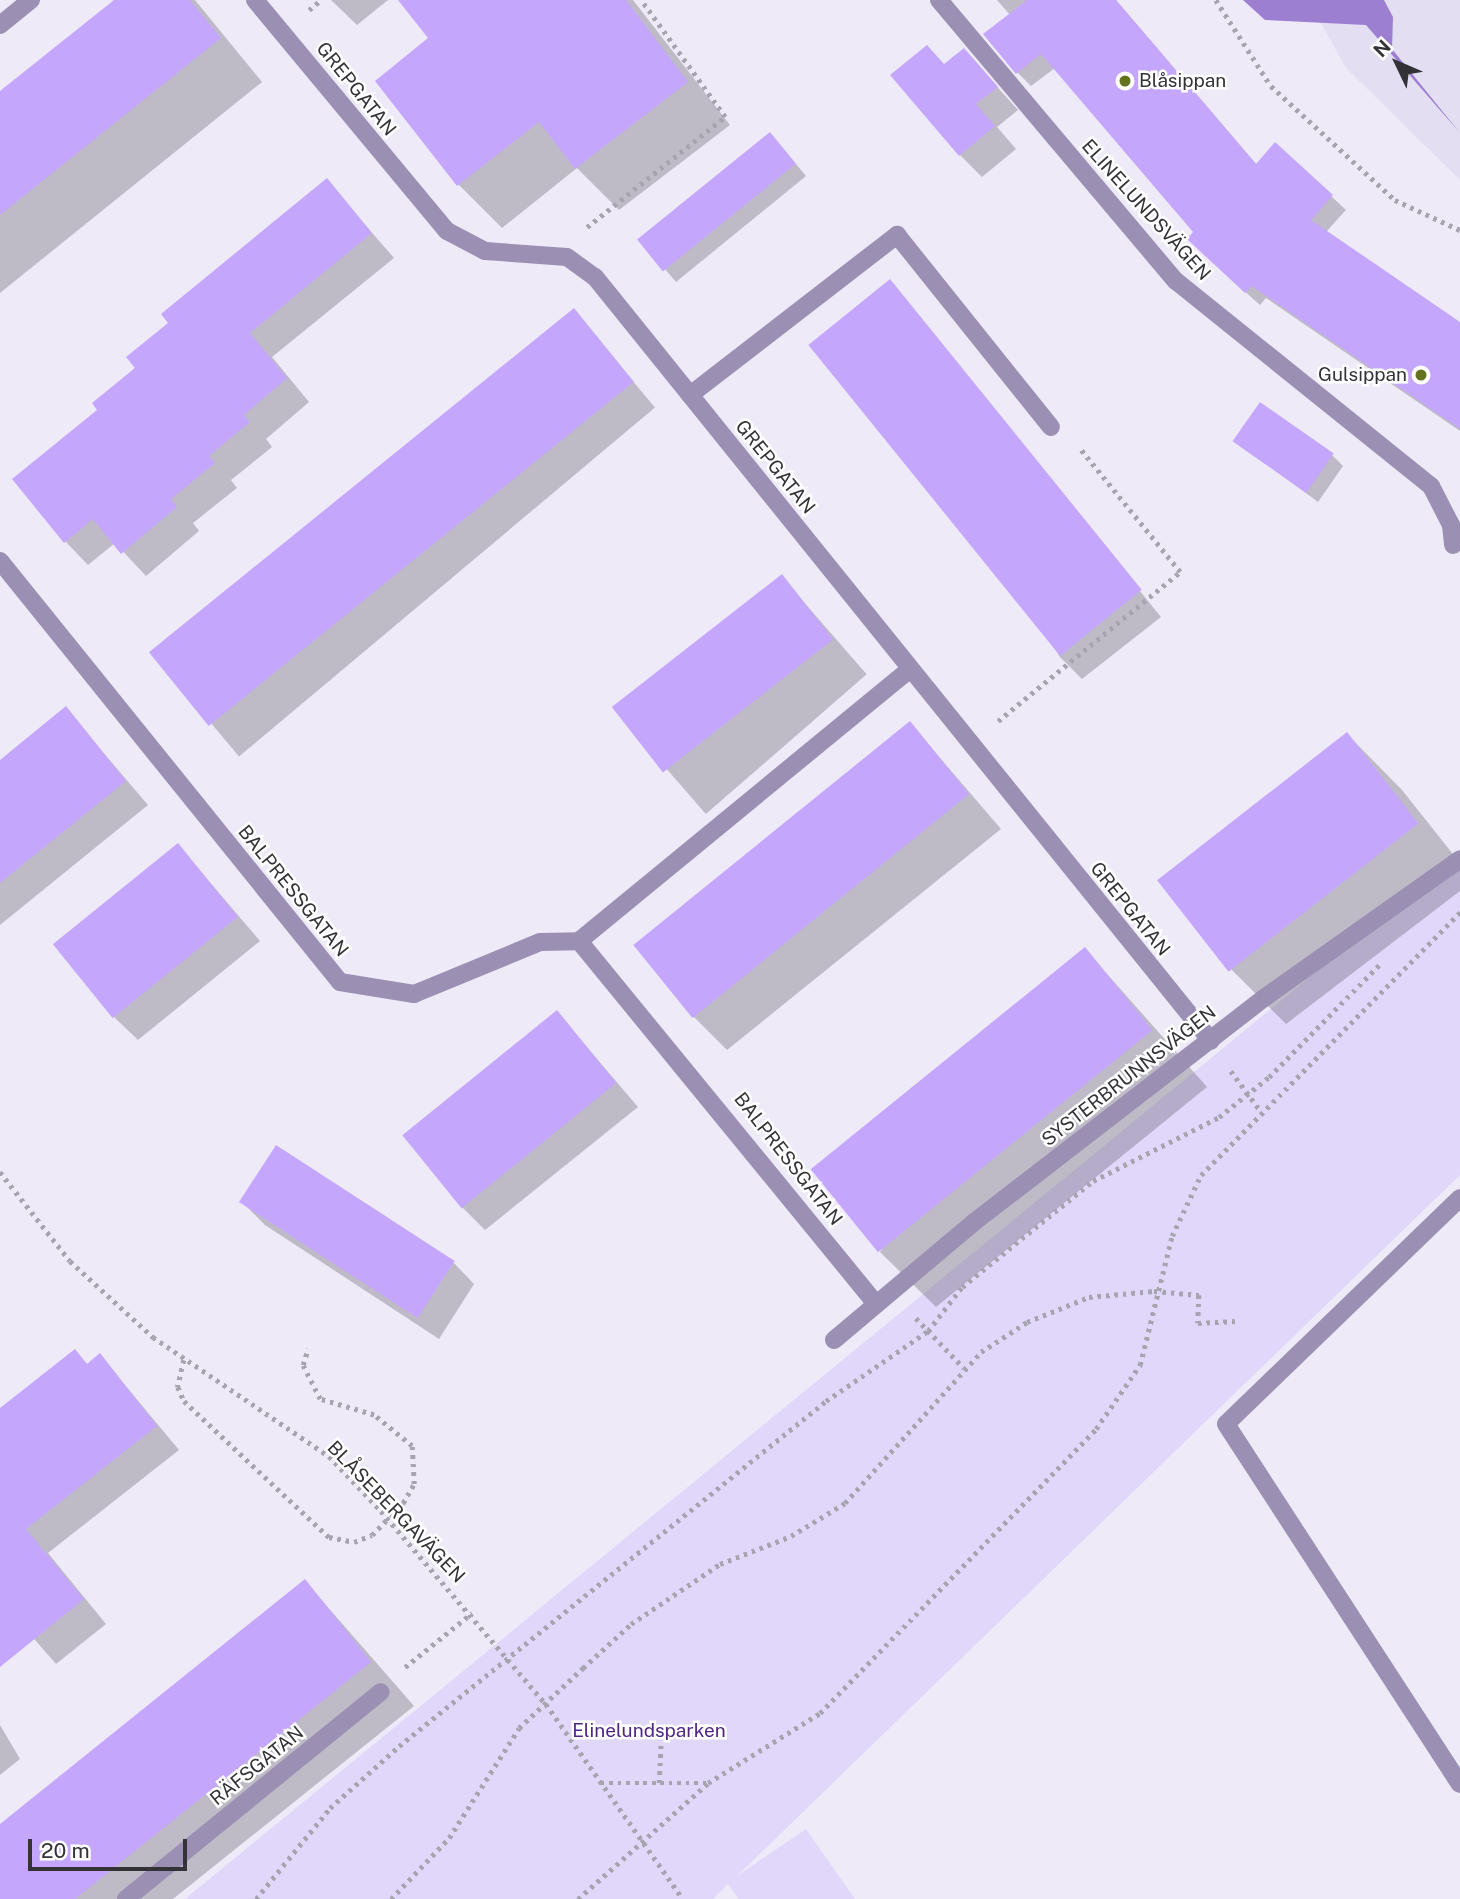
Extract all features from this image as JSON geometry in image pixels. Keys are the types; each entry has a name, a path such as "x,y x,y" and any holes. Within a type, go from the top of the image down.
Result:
{"street":[{"path":"0,25 31,0"},
{"name":"GREPGATAN","path":"255,0 447,231 485,251 567,257 595,277 969,745 1211,1041"},
{"name":"ELINELUNDSVÄGEN","path":"939,0 1176,281 1431,486 1451,525 1453,545"},
{"path":"690,395 897,235 1052,427"},
{"name":"BALPRESSGATAN","path":"0,561 340,982 414,994 540,942 579,941 876,1304"},
{"path":"579,941 909,670"},
{"name":"SYSTERBRUNNSVÄGEN","path":"834,1340 876,1304 1211,1041 1460,859"},
{"path":"1460,1198 1226,1424 1460,1784"},
{"name":"RÄFSGATAN","path":"126,1899 381,1692"}],"path":[{"path":"550,257 725,117 641,0"},
{"path":"1216,0 1271,86 1395,200 1460,230"},
{"path":"969,745 1180,572 1071,438 1052,427"},
{"path":"578,1899 708,1783 820,1713 1096,1429 1140,1365 1154,1290 1201,1175 1260,1110 1460,912"},
{"path":"256,1899 330,1808 510,1658 826,1401 928,1331 962,1287 1093,1181 1219,1117 1246,1095 1383,961"},
{"path":"1211,1041 1246,1095 1260,1110"},
{"name":"BLÅSEBERGAVÄGEN","path":"0,1172 70,1261 184,1360 329,1456 510,1658 546,1703 640,1841 684,1899"},
{"path":"391,1899 449,1839 499,1755 546,1703 631,1624 676,1592 845,1503 964,1368 1027,1322 1089,1297 1154,1290 1199,1295 1198,1323 1235,1321"},
{"path":"928,1331 964,1368"},
{"path":"184,1360 178,1387 184,1401 329,1537 354,1542 388,1520 414,1484 412,1446 374,1415 320,1399 303,1365 307,1349"},
{"path":"381,1692 472,1614"},
{"path":"659,1783 661,1741"},
{"path":"600,1783 708,1783"}],"shaded area":[{"path":"1243,0 1384,0 1393,17 1392,49 1460,133 1366,25 1265,20"},
{"path":"1308,0 1460,0 1460,180 1346,68"}],"green space":[{"name":"Elinelundsparken","path":"1460,854 1460,1175 737,1876 806,1829 855,1899 739,1899 728,1884 713,1899 185,1899"}],"building":[{"path":"114,0 190,0 221,38 0,215 0,91"},
{"path":"398,0 626,0 688,82 575,169 539,122 457,186 375,81 428,38"},
{"path":"1027,0 1116,0 1256,164 1275,142 1333,195 1311,220 1460,322 1460,429 1252,286 1245,293 1187,239 1193,232 1041,54 1016,74 983,34"},
{"path":"927,45 944,64 964,48 998,87 976,104 995,126 959,156 890,75"},
{"path":"770,132 796,164 663,271 637,240"},
{"path":"327,178 372,233 250,333 287,378 244,415 250,422 209,456 215,463 171,499 177,507 121,554 93,519 64,543 12,479 97,410 92,403 135,368 126,357 168,323 161,314"},
{"path":"890,279 1142,590 1060,656 808,345"},
{"path":"574,308 634,382 209,726 149,652"},
{"path":"1260,402 1334,454 1306,493 1232,441"},
{"path":"782,574 833,639 663,772 612,707"},
{"path":"66,706 126,781 0,883 0,760"},
{"path":"910,721 969,794 692,1018 633,945"},
{"path":"1347,732 1418,823 1229,972 1157,880"},
{"path":"178,843 238,917 113,1018 53,944"},
{"path":"1085,947 1152,1030 878,1252 811,1169"},
{"path":"557,1010 616,1083 462,1208 402,1135"},
{"path":"276,1145 455,1261 418,1318 239,1202"},
{"path":"75,1349 87,1364 100,1353 157,1426 26,1529 84,1599 0,1667 0,1408"},
{"path":"305,1579 371,1662 75,1899 0,1899 0,1824"}],"place":[{"name":"Blåsippan","path":"1125,81"},
{"name":"Gulsippan","path":"1421,375"}]}
